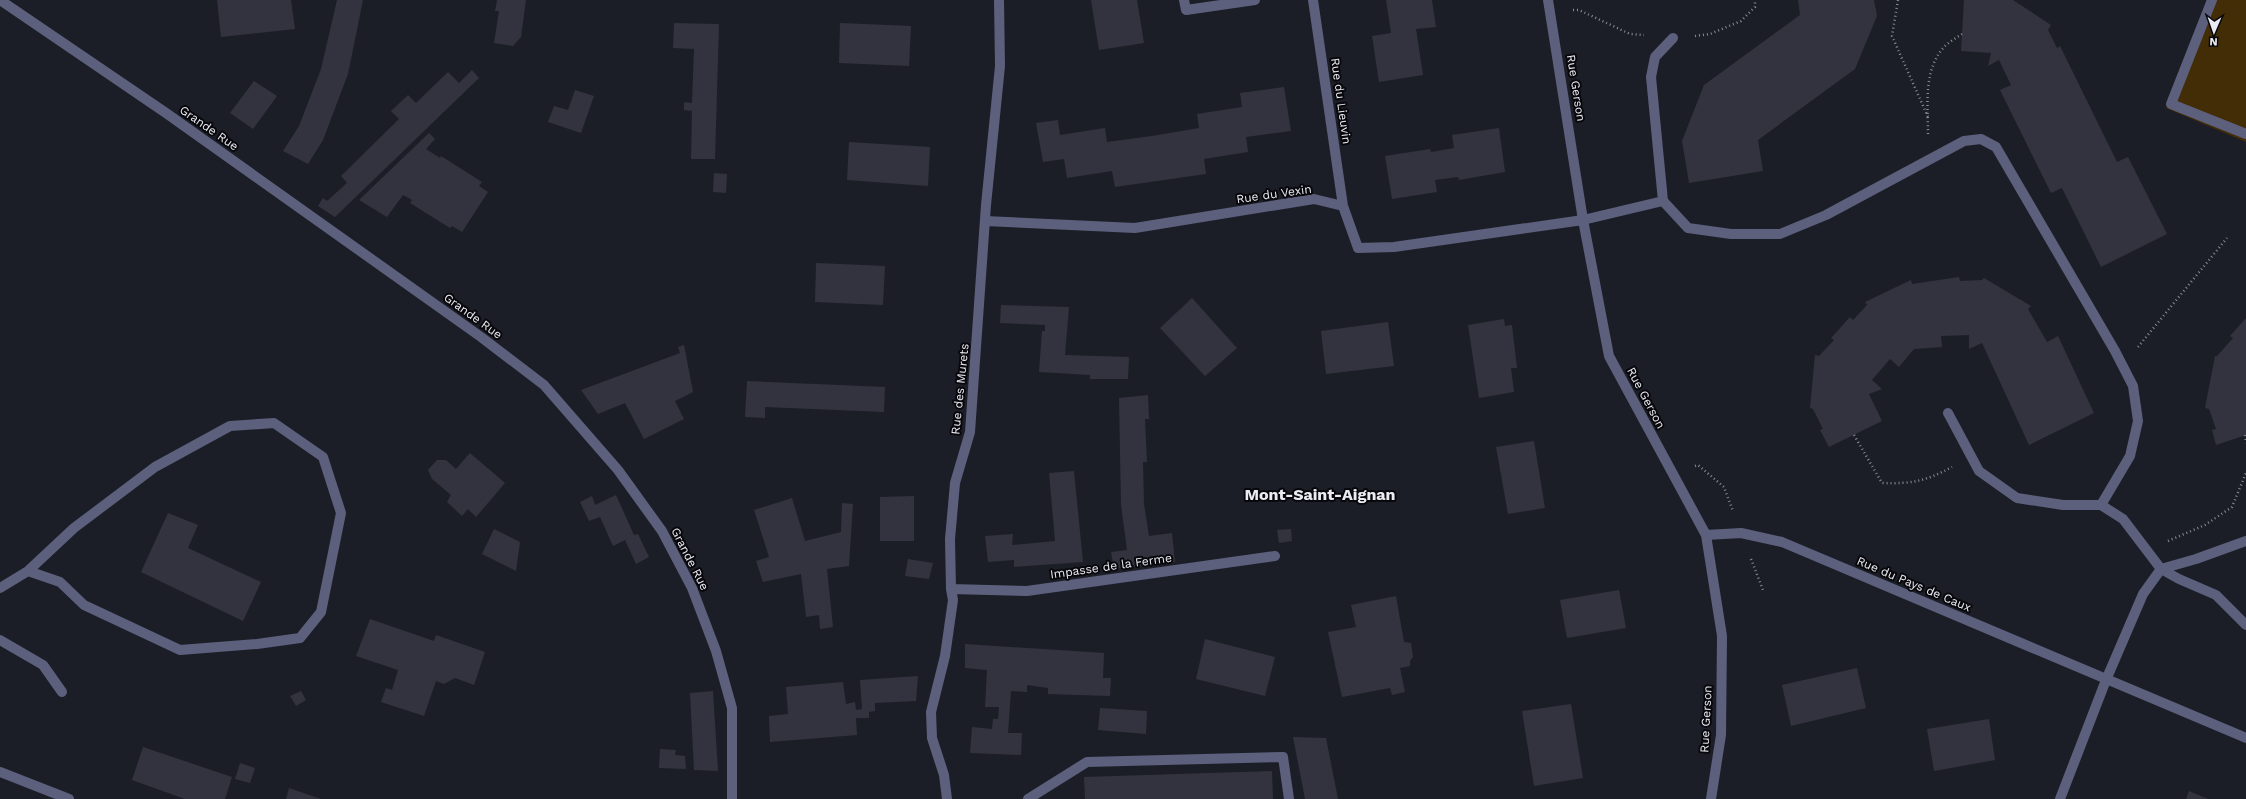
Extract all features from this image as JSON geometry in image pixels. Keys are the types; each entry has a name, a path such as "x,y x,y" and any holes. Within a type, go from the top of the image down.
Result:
{"street":[{"name":"Grande Rue","path":"0,0 172,118 474,332 544,385 618,470 662,531 692,588 716,650 732,708 732,799"},
{"name":"Rue des Murets","path":"947,799 944,775 932,738 931,712 945,656 953,600 951,588 950,539 955,491 970,432 985,220 1000,66 999,0"},
{"path":"1184,0 1186,10 1255,0"},
{"name":"Rue du Lieuvin","path":"1313,0 1343,206"},
{"name":"Rue Gerson","path":"1548,0 1583,220 1609,356 1706,535 1722,636 1721,735 1712,799"},
{"path":"2212,0 2171,104 2246,134"},
{"path":"1673,38 1655,57 1651,77 1663,201 1688,228 1731,234 1780,234 1826,215 1964,141 1981,139 1996,147 2115,351 2133,386 2138,420 2130,456 2101,505"},
{"name":"Rue du Vexin","path":"985,220 1135,228 1314,199 1343,206"},
{"path":"1343,206 1358,248 1394,248 1583,220 1663,201"},
{"path":"1948,413 1979,471 2017,498 2063,505 2101,505 2123,519 2161,569 2179,580 2216,595 2246,625"},
{"path":"0,588 28,571 74,528 155,467 230,426 274,423 323,457 341,513 321,612 300,638 257,644 180,650 84,605 60,582 28,571"},
{"name":"Rue du Pays de Caux","path":"1706,535 1741,533 1782,542 2246,738"},
{"path":"2060,799 2106,680 2143,594 2161,569 2196,559 2246,541"},
{"name":"Impasse de la Ferme","path":"951,588 1027,591 1274,556"},
{"path":"0,640 43,665 62,692"},
{"path":"1028,799 1087,762 1283,757 1289,799"},
{"path":"0,772 69,799"}],"path":[{"path":"1898,0 1892,36 1928,119"},
{"path":"1928,161 1929,78 1933,64 1945,46 1962,34"},
{"path":"2130,379 2135,351 2226,238"},
{"path":"1854,435 1882,483 1910,484 1937,475 1972,457"},
{"path":"2245,435 2246,443"},
{"path":"2147,550 2205,525 2232,507 2246,474"}],"shaded area":[{"path":"2207,0 2246,0 2246,142 2166,108"}],"building":[{"path":"217,0 291,0 295,29 221,37"},
{"path":"337,0 363,0 348,74 323,140 308,164 283,151 299,126 321,69"},
{"path":"497,0 526,0 521,37 513,46 494,43 499,11 495,11"},
{"path":"1091,0 1137,0 1144,43 1099,50"},
{"path":"1386,0 1432,0 1436,27 1416,29 1423,75 1379,82 1372,36 1391,33"},
{"path":"1798,0 1874,0 1877,16 1855,69 1758,140 1763,171 1689,183 1682,141 1704,85 1800,15"},
{"path":"1964,0 2013,0 2051,25 2048,30 2057,48 2060,46 2117,162 2128,157 2167,234 2101,267 2062,188 2051,193 2000,90 2011,85 1999,60 1988,66 1991,53 1961,51"},
{"path":"674,23 719,24 715,159 691,159 692,111 684,110 684,102 692,103 694,49 673,48"},
{"path":"840,23 911,26 909,66 839,63"},
{"path":"472,70 479,78 335,217 318,206 323,198 327,201 347,183 341,176 399,119 391,111 408,95 416,103 448,72 459,83"},
{"path":"254,81 277,96 253,129 230,113"},
{"path":"1284,87 1291,131 1246,137 1248,152 1204,159 1206,174 1115,187 1112,171 1067,178 1064,159 1043,162 1036,123 1058,120 1060,135 1105,128 1107,142 1152,136 1199,128 1197,114 1242,107 1240,93"},
{"path":"575,90 594,96 581,133 548,122 554,106 568,110"},
{"path":"1499,128 1505,172 1459,180 1458,177 1435,180 1437,192 1392,199 1385,156 1430,149 1431,152 1454,148 1452,135"},
{"path":"429,133 435,139 426,149 440,158 441,156 482,182 479,186 488,192 462,232 452,226 450,228 410,203 412,200 403,195 387,217 359,200"},
{"path":"849,142 930,147 928,186 847,180"},
{"path":"714,173 727,174 726,193 713,192"},
{"path":"816,263 885,266 883,305 815,302"},
{"path":"1959,277 1960,281 1982,280 1984,278 2031,306 2028,309 2047,342 2058,336 2094,413 2029,445 1982,343 1969,349 1969,335 1941,336 1942,347 1914,349 1899,367 1890,359 1872,380 1882,389 1869,394 1882,421 1829,447 1820,430 1823,429 1813,409 1810,408 1815,355 1819,356 1834,340 1831,338 1850,317 1853,320 1867,305 1865,302 1911,280 1912,284"},
{"path":"1192,298 1237,348 1205,376 1160,328"},
{"path":"1001,305 1069,307 1065,355 1129,357 1128,379 1090,379 1090,375 1039,372 1042,331 1045,331 1045,325 1000,323"},
{"path":"2246,318 2246,435 2216,445 2212,430 2216,429 2209,409 2205,408 2215,356 2217,356 2233,338 2230,336"},
{"path":"1504,319 1505,326 1512,325 1517,368 1511,368 1514,392 1479,398 1468,325"},
{"path":"1388,322 1394,366 1326,374 1321,331"},
{"path":"684,345 693,392 675,401 684,419 644,439 625,403 598,414 581,390 680,353 678,347"},
{"path":"747,381 885,387 884,412 765,407 765,418 745,417"},
{"path":"1148,395 1149,419 1145,419 1147,462 1143,462 1144,504 1149,536 1172,533 1175,562 1114,569 1111,552 1127,550 1121,505 1119,398"},
{"path":"1534,441 1545,508 1508,514 1496,447"},
{"path":"470,453 505,483 476,517 468,509 462,516 447,502 451,495 432,479 428,470 437,460 446,460 456,469"},
{"path":"1074,471 1083,562 1014,567 1014,560 988,562 985,536 1013,534 1012,545 1055,541 1049,473"},
{"path":"616,495 634,535 638,534 649,557 636,564 625,540 613,546 600,517 589,521 580,502 592,496 595,505"},
{"path":"914,496 914,541 880,541 880,497"},
{"path":"792,498 805,541 841,532 842,503 853,504 849,566 827,569 833,627 820,629 819,615 806,617 801,574 763,582 756,561 769,557 754,510"},
{"path":"168,513 198,525 188,548 261,582 243,621 141,572"},
{"path":"494,529 520,542 516,571 482,554"},
{"path":"1291,529 1292,541 1279,543 1277,530"},
{"path":"908,559 933,563 929,579 905,576"},
{"path":"1619,590 1626,628 1567,638 1560,600"},
{"path":"1396,596 1404,642 1411,643 1413,657 1410,661 1410,666 1400,668 1405,692 1392,695 1390,688 1342,697 1328,632 1356,627 1351,605"},
{"path":"370,619 434,641 436,635 485,652 474,685 455,678 444,684 436,681 424,716 381,702 386,688 392,690 398,670 356,656"},
{"path":"1205,639 1275,657 1265,696 1196,679"},
{"path":"965,644 1104,653 1103,678 1111,678 1110,696 1048,694 1048,688 1027,685 1027,692 1011,691 1008,733 1022,733 1021,755 970,753 972,727 992,729 993,719 998,719 999,707 985,707 987,670 965,668"},
{"path":"1857,668 1866,708 1791,726 1782,685"},
{"path":"918,676 916,701 875,703 875,711 869,712 869,718 856,718 857,735 770,742 769,716 788,714 786,687 843,682 846,704 855,702 856,710 862,709 860,680"},
{"path":"301,691 306,700 296,706 290,696"},
{"path":"713,691 718,771 694,770 690,693"},
{"path":"1571,704 1583,778 1534,786 1522,711"},
{"path":"1100,708 1147,711 1146,734 1098,730"},
{"path":"1989,719 1995,760 1934,771 1927,729"},
{"path":"1293,737 1326,738 1338,799 1305,799"},
{"path":"143,747 232,777 225,799 185,799 132,780"},
{"path":"660,749 676,750 675,755 685,756 686,769 659,768"},
{"path":"240,763 255,768 250,783 235,779"},
{"path":"1272,771 1273,799 1085,799 1084,777"},
{"path":"289,788 315,797 321,799 286,799"},
{"path":"2189,791 2208,799 2186,799"}],"district":[{"name":"Mont-Saint-Aignan","path":"1320,494"}]}
